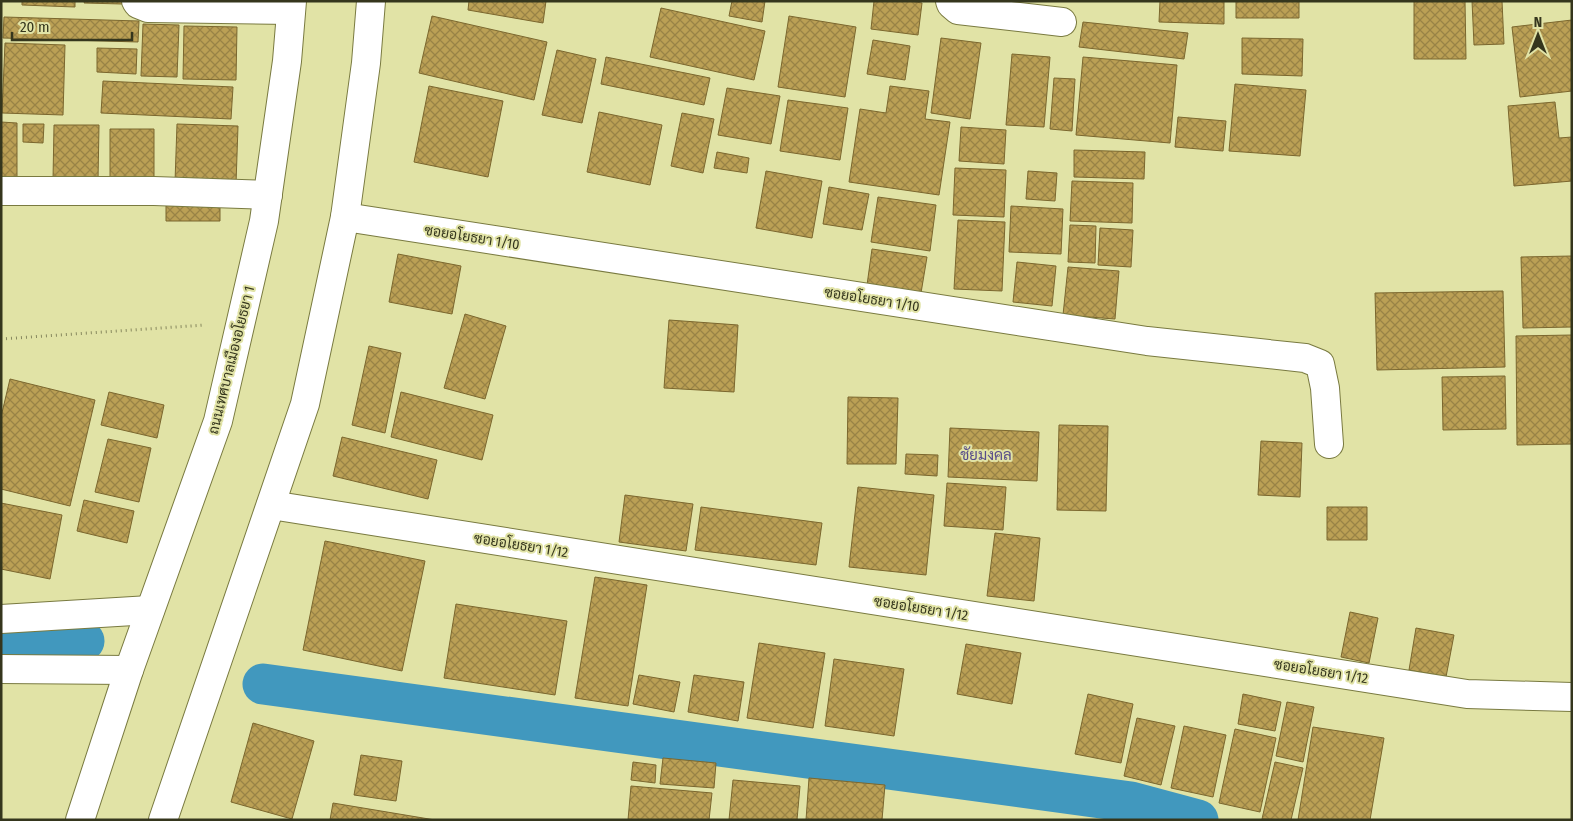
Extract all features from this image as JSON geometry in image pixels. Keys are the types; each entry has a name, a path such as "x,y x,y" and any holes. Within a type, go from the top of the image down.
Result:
{"street":[{"path":"136,1 138,4 148,8 292,5"},
{"path":"163,820 305,404 345,217 366,62 371,1"},
{"path":"950,1 958,10 1062,22"},
{"name":"ถนนเทศบาลเมืองอโยธยา 1","path":"80,820 129,670 218,421 264,221 287,61 292,5"},
{"path":"1,191 154,191 268,195"},
{"name":"ซอยอโยธยา 1/10","path":"345,217 1147,341 1306,358 1320,364 1325,388 1329,444"},
{"name":"ซอยอโยธยา 1/12","path":"271,505 1466,694 1572,698"},
{"path":"1,619 150,610"},
{"path":"1,669 129,670"}],"path":[{"path":"1,338 241,322"}],"building":[{"path":"22,1 75,1 75,7 22,5"},
{"path":"85,1 123,1 122,4 84,3"},
{"path":"469,1 546,1 543,23 468,10"},
{"path":"732,1 765,1 762,22 729,16"},
{"path":"874,1 922,3 918,35 871,29"},
{"path":"1160,1 1224,1 1224,24 1159,22"},
{"path":"1236,1 1299,1 1299,18 1236,18"},
{"path":"1414,1 1465,1 1466,59 1414,59"},
{"path":"1472,1 1502,1 1504,44 1474,45"},
{"path":"661,8 765,31 754,80 650,57"},
{"path":"432,16 547,42 534,100 419,73"},
{"path":"789,16 856,27 845,97 778,87"},
{"path":"4,17 139,21 138,42 3,38"},
{"path":"1572,20 1572,91 1520,97 1512,27"},
{"path":"1083,22 1188,33 1184,59 1079,47"},
{"path":"143,24 179,25 177,77 141,76"},
{"path":"184,26 237,27 236,80 183,79"},
{"path":"941,38 981,43 970,119 931,113"},
{"path":"1242,38 1303,39 1302,76 1242,74"},
{"path":"873,40 910,46 905,80 867,74"},
{"path":"5,43 65,45 63,115 2,113"},
{"path":"97,48 137,49 136,74 97,72"},
{"path":"557,50 596,59 582,123 542,115"},
{"path":"1012,54 1050,57 1044,127 1006,125"},
{"path":"606,57 710,78 704,105 601,84"},
{"path":"1083,57 1177,65 1170,143 1076,135"},
{"path":"1054,78 1075,79 1072,131 1050,129"},
{"path":"103,81 233,87 231,119 101,113"},
{"path":"1235,84 1306,90 1300,156 1229,151"},
{"path":"429,86 503,101 488,177 414,162"},
{"path":"890,86 929,91 925,119 950,122 939,195 849,182 860,109 886,113"},
{"path":"727,88 780,96 771,144 718,135"},
{"path":"788,100 848,108 840,160 780,151"},
{"path":"1555,102 1559,138 1572,137 1572,181 1514,186 1508,106"},
{"path":"599,112 662,125 650,185 587,172"},
{"path":"682,113 714,119 703,173 671,166"},
{"path":"1178,117 1226,121 1223,151 1175,147"},
{"path":"1,122 17,123 17,183 1,183"},
{"path":"23,124 44,124 43,143 23,142"},
{"path":"177,124 238,126 236,184 175,182"},
{"path":"54,125 99,125 98,181 53,180"},
{"path":"961,127 1006,130 1004,164 959,161"},
{"path":"110,129 154,129 154,179 110,179"},
{"path":"1074,150 1145,152 1144,179 1074,177"},
{"path":"717,152 749,158 747,173 714,168"},
{"path":"955,168 1006,170 1004,217 953,215"},
{"path":"766,171 822,181 812,238 756,228"},
{"path":"1028,171 1057,173 1055,201 1026,199"},
{"path":"1072,181 1133,183 1132,223 1070,221"},
{"path":"829,187 869,194 862,230 823,224"},
{"path":"878,197 936,205 930,251 871,242"},
{"path":"166,200 220,200 220,221 166,221"},
{"path":"1011,206 1063,209 1061,254 1009,252"},
{"path":"958,220 1005,222 1002,291 954,289"},
{"path":"1070,225 1096,226 1095,263 1068,262"},
{"path":"1100,228 1133,230 1131,267 1098,265"},
{"path":"872,249 927,257 921,293 867,285"},
{"path":"398,254 461,266 452,314 389,302"},
{"path":"1572,256 1572,327 1523,328 1521,257"},
{"path":"1017,262 1056,266 1052,306 1013,302"},
{"path":"1068,267 1119,271 1115,319 1063,315"},
{"path":"1503,291 1505,367 1377,370 1375,293"},
{"path":"465,314 506,326 485,399 444,388"},
{"path":"669,320 738,325 734,392 664,388"},
{"path":"1572,335 1572,444 1517,445 1516,336"},
{"path":"369,346 401,353 385,433 352,425"},
{"path":"1505,376 1506,429 1443,430 1442,377"},
{"path":"10,379 95,400 70,506 1,489 1,417"},
{"path":"109,392 164,405 157,438 101,425"},
{"path":"401,392 493,415 482,460 391,437"},
{"path":"848,397 898,398 896,464 847,464"},
{"path":"1059,425 1108,426 1106,511 1057,510"},
{"path":"950,428 1039,432 1037,481 948,477"},
{"path":"342,437 437,460 428,499 333,476"},
{"path":"108,439 151,448 139,502 95,492"},
{"path":"1261,441 1302,443 1300,497 1258,495"},
{"path":"906,454 938,455 937,476 905,474"},
{"path":"947,483 1006,487 1003,530 944,526"},
{"path":"858,487 934,495 926,575 849,567"},
{"path":"625,495 693,504 686,551 619,542"},
{"path":"84,500 134,511 127,543 77,531"},
{"path":"1,503 62,515 50,579 1,569"},
{"path":"701,507 822,523 816,565 695,550"},
{"path":"1327,507 1367,507 1367,540 1327,540"},
{"path":"995,533 1040,538 1034,601 987,596"},
{"path":"325,541 425,561 402,671 303,650"},
{"path":"595,577 647,585 628,706 575,698"},
{"path":"456,604 567,621 555,695 444,678"},
{"path":"1350,612 1378,618 1369,663 1341,657"},
{"path":"1416,628 1454,635 1446,677 1409,670"},
{"path":"759,643 825,653 813,728 747,718"},
{"path":"966,644 1021,653 1012,704 957,694"},
{"path":"834,659 904,669 894,736 825,726"},
{"path":"639,675 680,682 674,712 633,704"},
{"path":"694,675 744,682 738,721 688,712"},
{"path":"1088,694 1133,704 1121,763 1075,754"},
{"path":"1243,694 1281,702 1275,731 1238,724"},
{"path":"1287,702 1314,707 1303,762 1276,756"},
{"path":"1137,718 1175,726 1161,785 1124,776"},
{"path":"253,723 314,741 292,819 231,802"},
{"path":"1184,726 1226,735 1213,797 1171,788"},
{"path":"1313,727 1384,738 1370,820 1298,820"},
{"path":"1235,729 1276,738 1260,812 1219,803"},
{"path":"361,755 402,761 396,801 354,795"},
{"path":"663,758 716,763 714,788 660,784"},
{"path":"633,762 656,765 655,783 631,780"},
{"path":"1275,762 1303,768 1291,820 1262,819"},
{"path":"809,778 885,785 882,820 806,820"},
{"path":"733,780 800,786 797,820 729,820"},
{"path":"631,786 712,793 709,820 628,820"},
{"path":"333,803 435,820 330,820"}],"waterway":[{"path":"1,638 84,641"},
{"path":"263,684 1131,802 1198,820"}],"district":[{"name":"ชัยมงคล","path":"986,455"}]}
